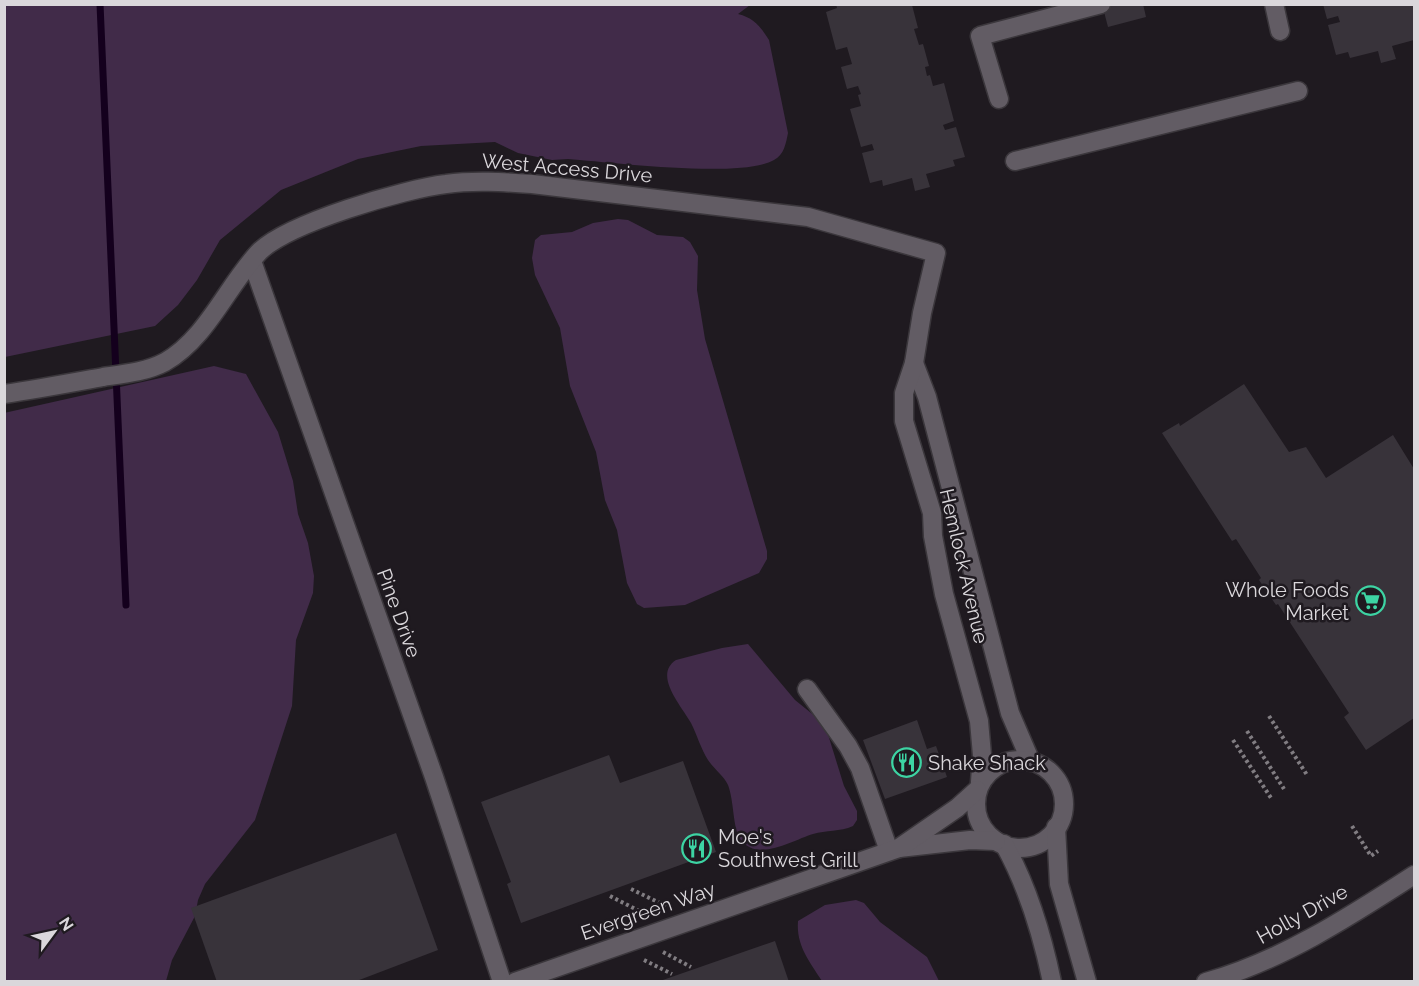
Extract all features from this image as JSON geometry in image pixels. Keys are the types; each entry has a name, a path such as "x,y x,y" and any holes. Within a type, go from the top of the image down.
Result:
{"street":[{"path":"999,99 980,36 1101,4"},
{"path":"1274,4 1280,31"},
{"path":"1015,161 1298,91"},
{"name":"West Access Drive","path":"4,394 142,370 164,362 186,346 262,250 289,233 339,214 424,188 491,182 532,184 808,217 936,253"},
{"name":"Hemlock Avenue","path":"936,253 914,363 904,393 904,421 932,513 933,536 944,594 978,721 982,755 979,786"},
{"name":"Pine Drive","path":"252,261 434,777 502,981"},
{"name":"Hemlock Avenue","path":"914,363 927,398 1010,713 1030,762"},
{"path":"807,689 848,746 860,768 894,849"},
{"path":"1052,981 1028,894 1000,842 980,821 979,786 993,769 1007,762 1030,762 1046,769 1060,788 1062,812 1056,827 1059,884 1087,981"},
{"name":"Evergreen Way","path":"894,849 957,808 979,786"},
{"path":"1000,842 1021,847 1037,844 1056,827"},
{"name":"Evergreen Way","path":"515,981 894,849 970,840 1000,842"},
{"name":"Holly Drive","path":"1206,981 1267,960 1325,930 1414,875"}],"path":[{"path":"1269,716 1307,775"},
{"path":"1247,731 1284,789"},
{"path":"1233,740 1271,798"},
{"path":"1352,826 1371,856 1378,851"},
{"path":"631,889 693,919"},
{"path":"610,896 671,927"}],"shaded area":[{"path":"4,5 750,5 738,14 756,24 769,40 788,133 784,148 774,160 757,166 733,168 674,168 568,159 552,160 518,153 495,142 421,146 358,159 281,190 220,240 197,280 178,305 155,326 5,357"},
{"path":"618,219 628,220 657,235 683,237 690,242 698,256 697,290 705,339 767,551 767,559 759,573 685,605 644,608 637,604 627,583 617,530 605,500 596,452 570,386 560,328 535,275 532,258 535,240 541,235 572,232 593,223"},
{"path":"214,366 246,374 278,432 293,481 298,514 308,543 314,576 313,593 296,640 292,706 255,820 205,884 198,900 195,916 172,960 166,981 5,981 4,413"},
{"path":"748,644 795,700 821,721 826,728 844,786 857,811 857,820 853,826 813,834 786,845 765,850 747,846 740,839 728,785 706,756 691,723 671,690 667,674 670,666 676,660"},
{"path":"856,900 864,903 880,922 927,957 939,981 822,981 801,945 798,921 825,905"}],"building":[{"path":"836,4 912,5 918,28 914,29 919,45 923,44 929,66 925,67 927,76 930,75 933,86 944,83 954,121 943,125 945,130 956,127 965,157 953,160 955,166 926,174 930,187 915,191 912,178 883,186 882,180 870,183 862,153 874,150 872,144 861,147 850,109 861,106 858,95 861,94 858,86 847,89 841,67 852,64 847,47 836,50 826,12 837,8"},
{"path":"1102,4 1143,4 1146,17 1108,27"},
{"path":"1323,4 1414,4 1414,40 1392,46 1396,59 1381,63 1378,51 1350,58 1348,52 1336,55 1328,25 1340,22 1338,16 1327,19"},
{"path":"1244,384 1289,452 1306,447 1326,478 1393,435 1414,469 1414,718 1366,750 1344,717 1349,713 1278,604 1276,605 1259,580 1261,578 1236,539 1232,541 1162,433 1179,423 1180,426"},
{"name":"Shake Shack","path":"917,720 927,749 936,746 947,777 885,799 863,740"},
{"path":"609,755 620,783 683,761 716,852 521,923 507,884 511,882 481,802"},
{"path":"396,833 438,950 354,982 217,982 191,908"},
{"path":"775,941 789,982 660,982 660,981"}],"waterway":[{"path":"100,4 126,605"}],"place":[{"name":"Whole Foods Market","path":"1370,601"},
{"name":"Shake Shack","path":"907,763"},
{"name":"Moe's Southwest Grill","path":"697,848"}]}
